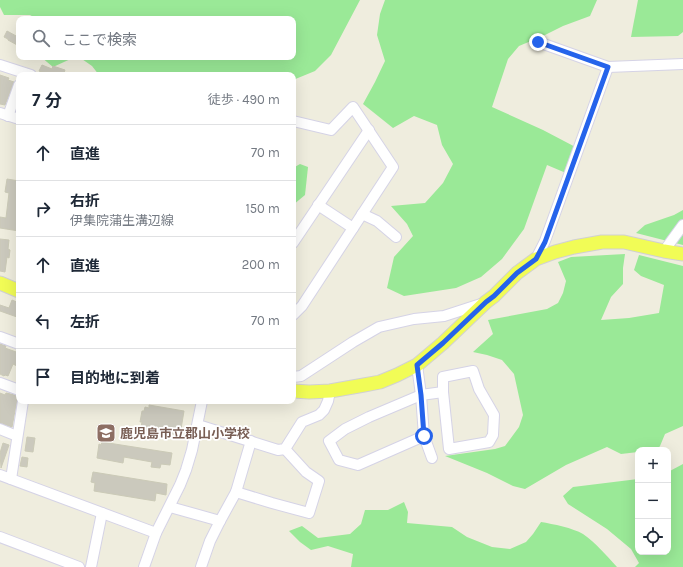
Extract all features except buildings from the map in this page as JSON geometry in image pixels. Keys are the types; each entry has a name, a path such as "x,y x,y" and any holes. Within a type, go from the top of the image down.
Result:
{"main road":[{"path":"296,391 330,391 364,386 380,382 417,365 443,343 517,273 536,259 555,252 602,242 624,242 683,254"},
{"path":"0,283 16,290"}],"street":[{"path":"538,42 608,67 683,64"},
{"path":"0,65 19,72"},
{"path":"536,259 545,242 608,67"},
{"path":"16,91 4,114 16,119"},
{"path":"296,122 331,130 354,107 393,167 302,306 296,312"},
{"path":"296,238 369,130"},
{"path":"318,205 353,228"},
{"path":"362,214 377,221 396,237"},
{"path":"664,251 683,225"},
{"path":"296,377 301,376 379,327 414,319 444,316 486,302"},
{"path":"0,337 16,343"},
{"path":"417,365 424,436 432,458"},
{"path":"472,371 479,389 494,415 493,435 489,442 448,449 443,392 443,377 472,371"},
{"path":"0,383 16,389"},
{"path":"198,425 278,450 285,449 302,422 324,410 330,391"},
{"path":"424,436 358,465 339,460 329,441 345,429 421,395 443,392"},
{"path":"11,479 22,404"},
{"path":"144,567 156,533 170,507 186,470 198,425 202,404"},
{"path":"0,429 17,436"},
{"path":"201,567 210,541 236,492 251,441"},
{"path":"236,492 309,513 319,481 306,472 285,449"},
{"path":"0,475 156,533"},
{"path":"170,507 220,521"},
{"path":"91,567 102,513"},
{"path":"0,537 79,567"}],"green space":[{"path":"0,0 360,0 331,55 315,71 296,79 296,72 97,72 92,66 83,60 296,60 296,16 32,16 4,15 0,7"},
{"path":"385,0 597,0 590,16 563,26 519,46 508,59 492,107 543,130 583,151 573,176 547,165 524,229 502,259 481,277 456,288 404,296 387,288 394,257 413,236 407,224 391,206 425,203 443,183 453,164 442,145 437,125 414,116 393,128 363,104 385,61 377,35 380,14"},
{"path":"638,0 683,0 683,32 678,36 631,37"},
{"path":"45,60 68,60 53,67"},
{"path":"300,164 308,167 305,195 296,202 296,166"},
{"path":"683,210 683,245 636,233 645,225 674,215"},
{"path":"625,254 623,284 611,297 601,320 629,318 659,313 664,285 641,276 634,270 639,255 683,266 683,426 665,434 659,447 635,447 635,452 621,454 607,447 566,465 525,489 513,486 487,473 445,456 495,449 505,446 519,427 523,415 514,374 502,360 473,352 493,334 488,320 547,309 558,303 563,293 566,281 558,262 571,257"},
{"path":"683,464 683,567 635,567 639,563 631,549 607,529 568,504 563,496 573,487 635,479 635,555 671,555 671,470"},
{"path":"404,502 408,512 407,523 452,527 467,537 492,547 510,549 526,542 541,522 568,528 583,534 601,549 617,567 351,567 353,554 328,546 311,550 289,531 302,526 318,538 350,534 361,524 365,510 388,510"}],"place":[{"name":"鹿児島市立郡山小学校","path":"106,433"}],"route":[{"path":"424,436 417,365 443,343 517,273 536,259 545,242 608,67 538,42"}]}
